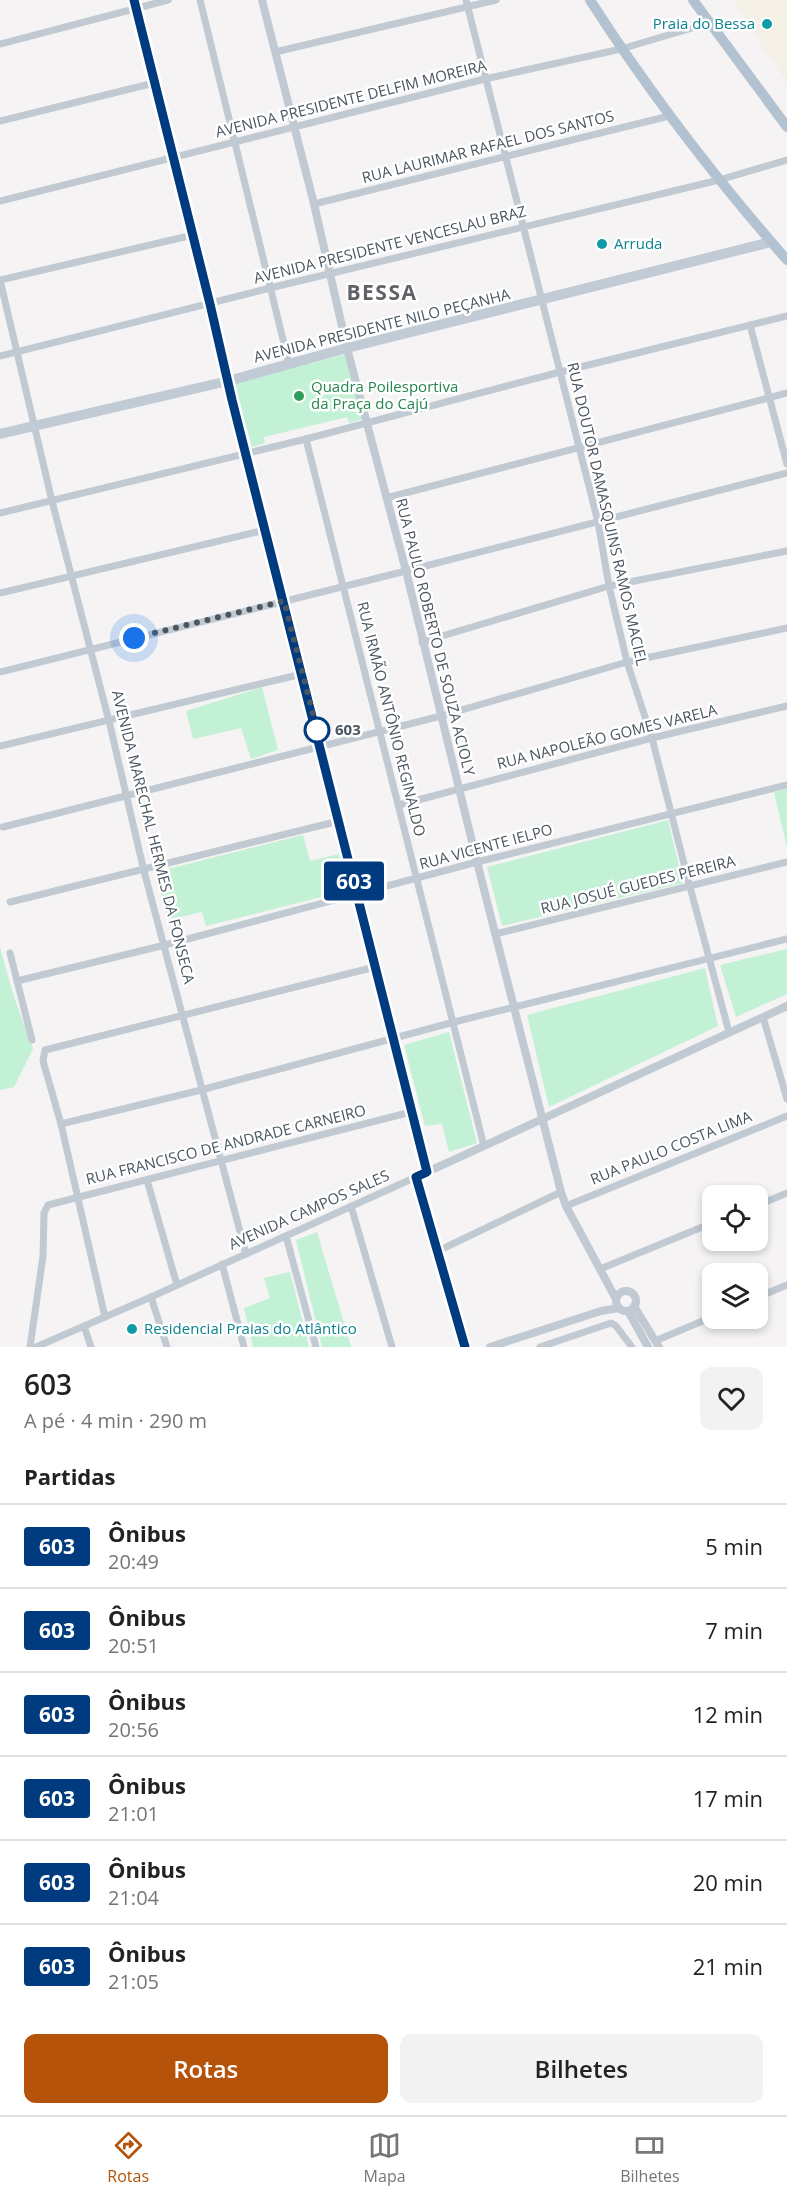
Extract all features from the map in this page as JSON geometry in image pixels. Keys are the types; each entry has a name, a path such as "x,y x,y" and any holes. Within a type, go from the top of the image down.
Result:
{"main road":[{"path":"590,0 621,49 669,116 719,180 787,260"},
{"path":"693,0 787,127"},
{"name":"AVENIDA PRESIDENTE NILO PEÇANHA","path":"0,434 228,381 347,348 543,301 771,242"}],"street":[{"path":"0,44 136,4 168,0"},
{"path":"200,0 289,364"},
{"name":"RUA PAULO ROBERTO DE SOUZA ACIOLY","path":"262,0 314,204 347,348 406,571 513,1008 561,1192 566,1206 601,1271"},
{"path":"275,52 467,3 496,0"},
{"name":"RUA DOUTOR DAMASQUINS RAMOS MACIEL","path":"467,3 597,522 627,662 652,738 729,1032"},
{"path":"136,4 246,454 427,1172"},
{"name":"AVENIDA PRESIDENTE DELFIM MOREIRA","path":"0,201 485,80 621,49 709,23"},
{"path":"0,122 154,83"},
{"name":"RUA LAURIMAR RAFAEL DOS SANTOS","path":"314,204 669,116"},
{"name":"AVENIDA PRESIDENTE VENCESLAU BRAZ","path":"0,356 270,288 719,180 787,160"},
{"path":"0,280 193,235"},
{"name":"AVENIDA MARECHAL HERMES DA FONSECA","path":"0,280 52,501 110,721 144,871 184,1015 219,1160 246,1254"},
{"path":"0,513 306,439 560,372 787,316"},
{"path":"750,325 787,464"},
{"path":"386,498 787,393"},
{"name":"RUA IRMÃO ANTÔNIO REGINALDO","path":"306,439 484,1146"},
{"path":"0,672 787,473"},
{"path":"0,593 265,530"},
{"path":"422,642 609,586 787,550"},
{"path":"3,827 127,798 441,716 627,662 787,628"},
{"path":"0,746 302,674"},
{"name":"RUA NAPOLEÃO GOMES VARELA","path":"399,805 652,738 787,706"},
{"name":"RUA VICENTE IELPO","path":"17,981 165,945 477,862 787,785"},
{"path":"10,903 339,821"},
{"name":"RUA JOSUÉ GUEDES PEREIRA","path":"495,934 787,862"},
{"path":"61,1124 787,939"},
{"path":"10,953 32,1040"},
{"path":"105,1317 61,1124 43,1061 45,1050 375,966"},
{"name":"AVENIDA CAMPOS SALES","path":"36,1347 543,1120 787,1006"},
{"path":"763,1017 787,1099"},
{"name":"RUA FRANCISCO DE ANDRADE CARNEIRO","path":"30,1347 43,1256 44,1213 48,1205 411,1112"},
{"name":"RUA PAULO COSTA LIMA","path":"566,1206 787,1116"},
{"path":"416,1177 465,1347"},
{"path":"147,1180 177,1285"},
{"path":"438,1251 561,1192"},
{"path":"768,1201 787,1193"},
{"path":"351,1206 392,1347"},
{"path":"601,1271 702,1227"},
{"path":"286,1236 316,1347"},
{"path":"222,1264 244,1347"},
{"path":"601,1271 622,1292 622,1305"},
{"path":"601,1271 622,1305 654,1345 702,1322"},
{"path":"768,1293 787,1285"},
{"path":"490,1347 622,1305 635,1298 630,1292 622,1292"},
{"path":"152,1297 166,1347"},
{"path":"540,1347 598,1327 614,1324 632,1347"},
{"path":"84,1326 91,1347"}],"green space":[{"path":"347,354 362,419 349,423 347,417 264,437 265,443 252,447 234,383"},
{"path":"262,687 278,750 251,759 241,728 193,739 186,711"},
{"path":"787,789 787,848 774,792"},
{"path":"668,820 683,883 502,926 487,867"},
{"path":"303,835 310,861 339,854 349,890 206,926 202,912 168,920 156,872"},
{"path":"0,947 14,997 33,1049 14,1087 0,1090"},
{"path":"787,949 787,994 736,1017 720,965"},
{"path":"705,968 718,1026 549,1107 527,1015"},
{"path":"449,1032 477,1143 449,1152 442,1124 425,1126 404,1045"},
{"path":"317,1232 351,1347 322,1347 296,1240"},
{"path":"290,1272 309,1347 253,1347 244,1308 270,1298 264,1278"}],"sand":[{"name":"Praia do Bessa","path":"733,0 787,0 787,82 761,45"}],"bus line":[{"name":"603","path":"134,0 232,400 427,1172 416,1177 465,1347"}],"place":[{"name":"Praia do Bessa","path":"767,24"},
{"name":"Arruda","path":"602,244"},
{"name":"Quadra Poilesportiva da Praça do Cajú","path":"299,396"},
{"name":"603","path":"317,730"},
{"name":"Residencial Praias do Atlântico","path":"132,1329"}],"district":[{"name":"BESSA","path":"382,293"}],"route":[{"path":"134,638 284,601 317,730"}]}
